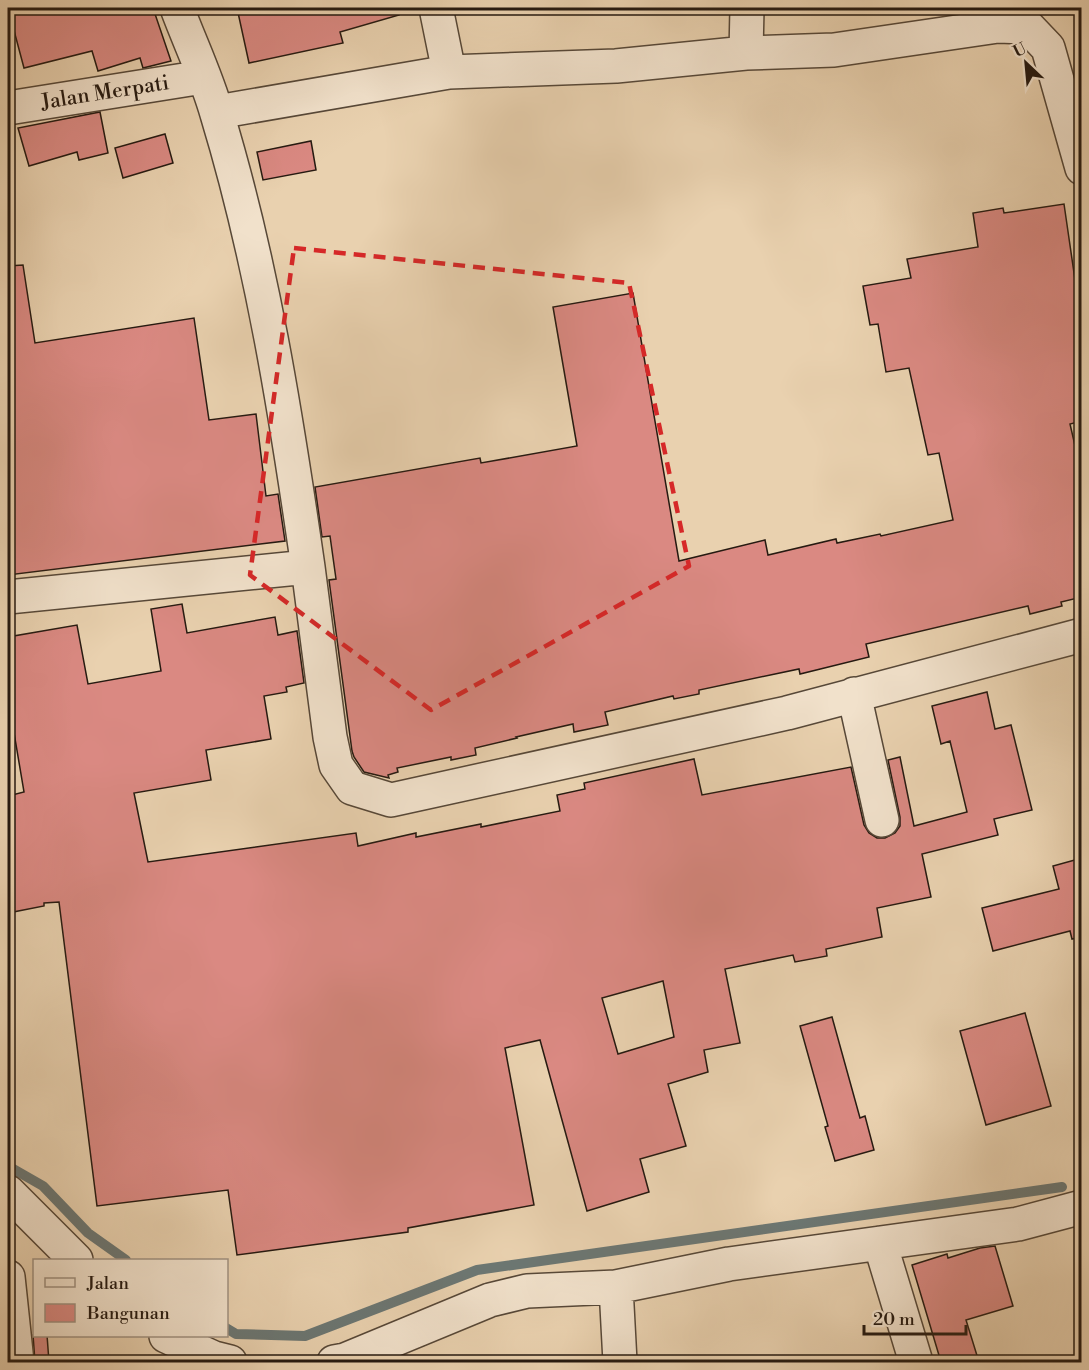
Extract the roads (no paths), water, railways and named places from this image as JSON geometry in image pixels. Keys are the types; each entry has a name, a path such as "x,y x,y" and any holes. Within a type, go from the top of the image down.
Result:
{"street":[{"path":"177,8 217,112 245,212 284,400 330,737 336,765 352,788 391,801 788,713 1082,635"},
{"path":"436,8 449,72"},
{"path":"746,53 747,8"},
{"path":"217,112 449,72 616,66 746,53 834,50 998,26 1034,17 1048,48 1082,168"},
{"name":"Jalan Merpati","path":"8,108 203,77"},
{"path":"8,597 308,567"},
{"path":"855,694 882,820"},
{"path":"8,1192 75,1259"},
{"path":"334,1362 345,1360 490,1300 527,1291 616,1287 729,1264 1018,1224 1082,1208"},
{"path":"880,1243 916,1362"},
{"path":"8,1277 17,1362"},
{"path":"616,1287 620,1362"},
{"path":"170,1337 214,1358 230,1362"}],"waterway":[{"path":"8,1166 43,1186 88,1233 125,1259"},
{"path":"228,1329 236,1334 305,1336 477,1270 1062,1187"}]}
